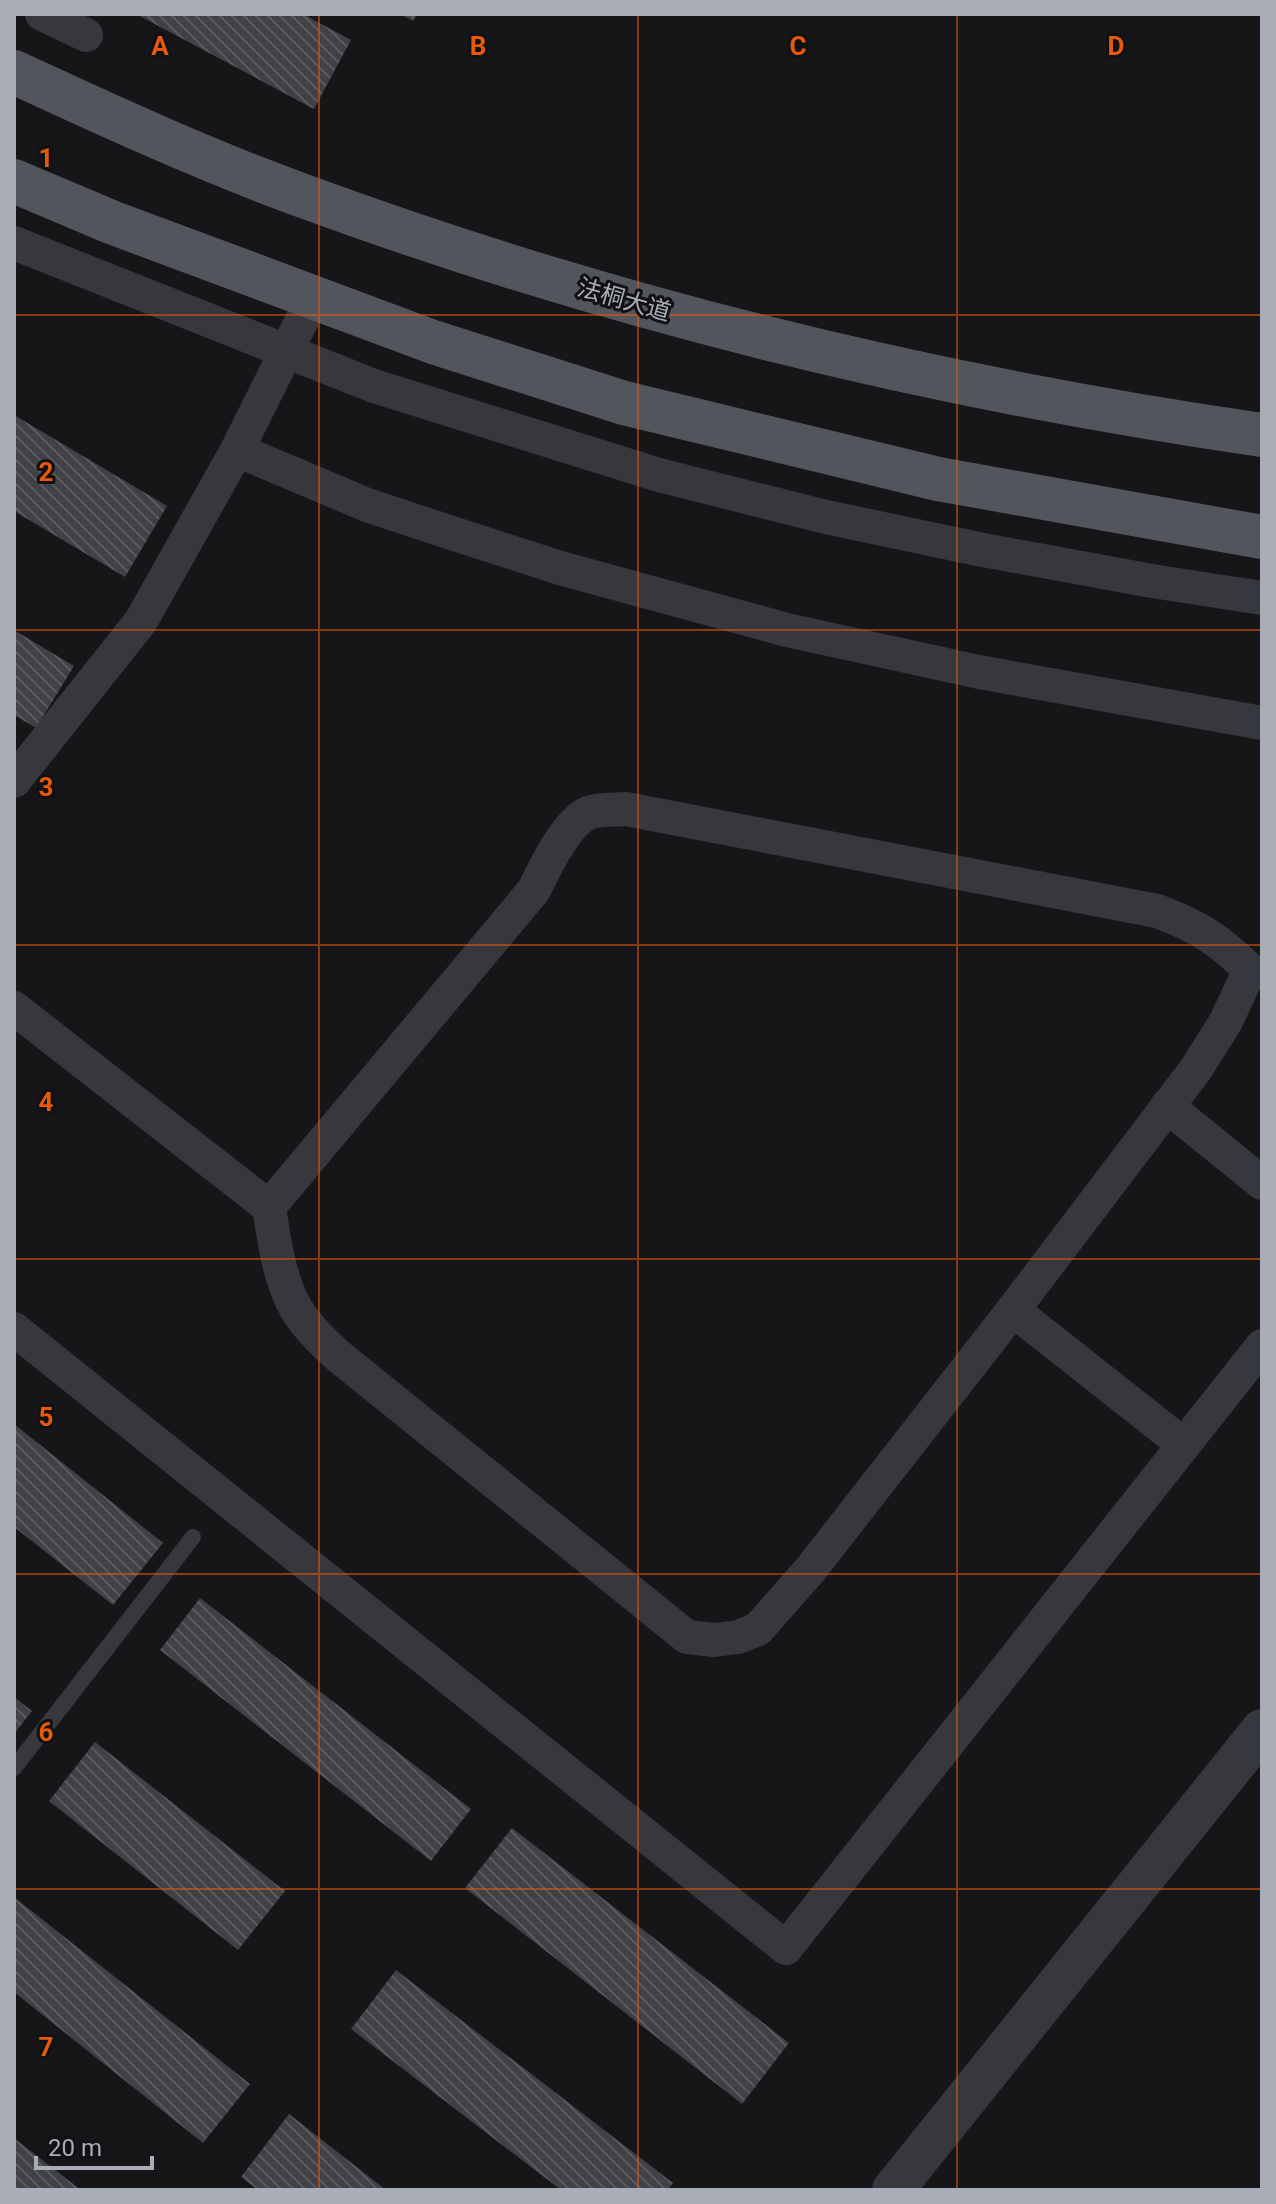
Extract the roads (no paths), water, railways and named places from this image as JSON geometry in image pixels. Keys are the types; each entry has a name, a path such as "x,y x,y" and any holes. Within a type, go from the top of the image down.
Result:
{"main road":[{"name":"法桐大道","path":"14,72 158,137 310,199 577,287 820,351 948,380 1262,435"},
{"path":"14,181 111,222 433,342 624,403 954,482 1262,537"}],"street":[{"path":"42,14 86,35"},
{"path":"14,243 374,386 659,475 826,517 983,550 1262,598"},
{"path":"14,781 141,621 237,450 313,298"},
{"path":"237,450 367,505 426,525 560,568 787,630 979,672 1262,723"},
{"path":"14,1008 269,1207 281,1268 292,1301 309,1327 337,1355 687,1637 714,1640 738,1637 758,1629 810,1570 1167,1106 1225,1023 1250,970 1195,925 1157,911 626,809 588,814 565,836 534,890 269,1207"},
{"path":"1167,1106 1262,1183"},
{"path":"1013,1310 1184,1445"},
{"path":"14,1329 786,1948 1262,1346"},
{"path":"893,2190 1262,1730"}],"lane":[{"path":"14,1768 193,1537"}]}
